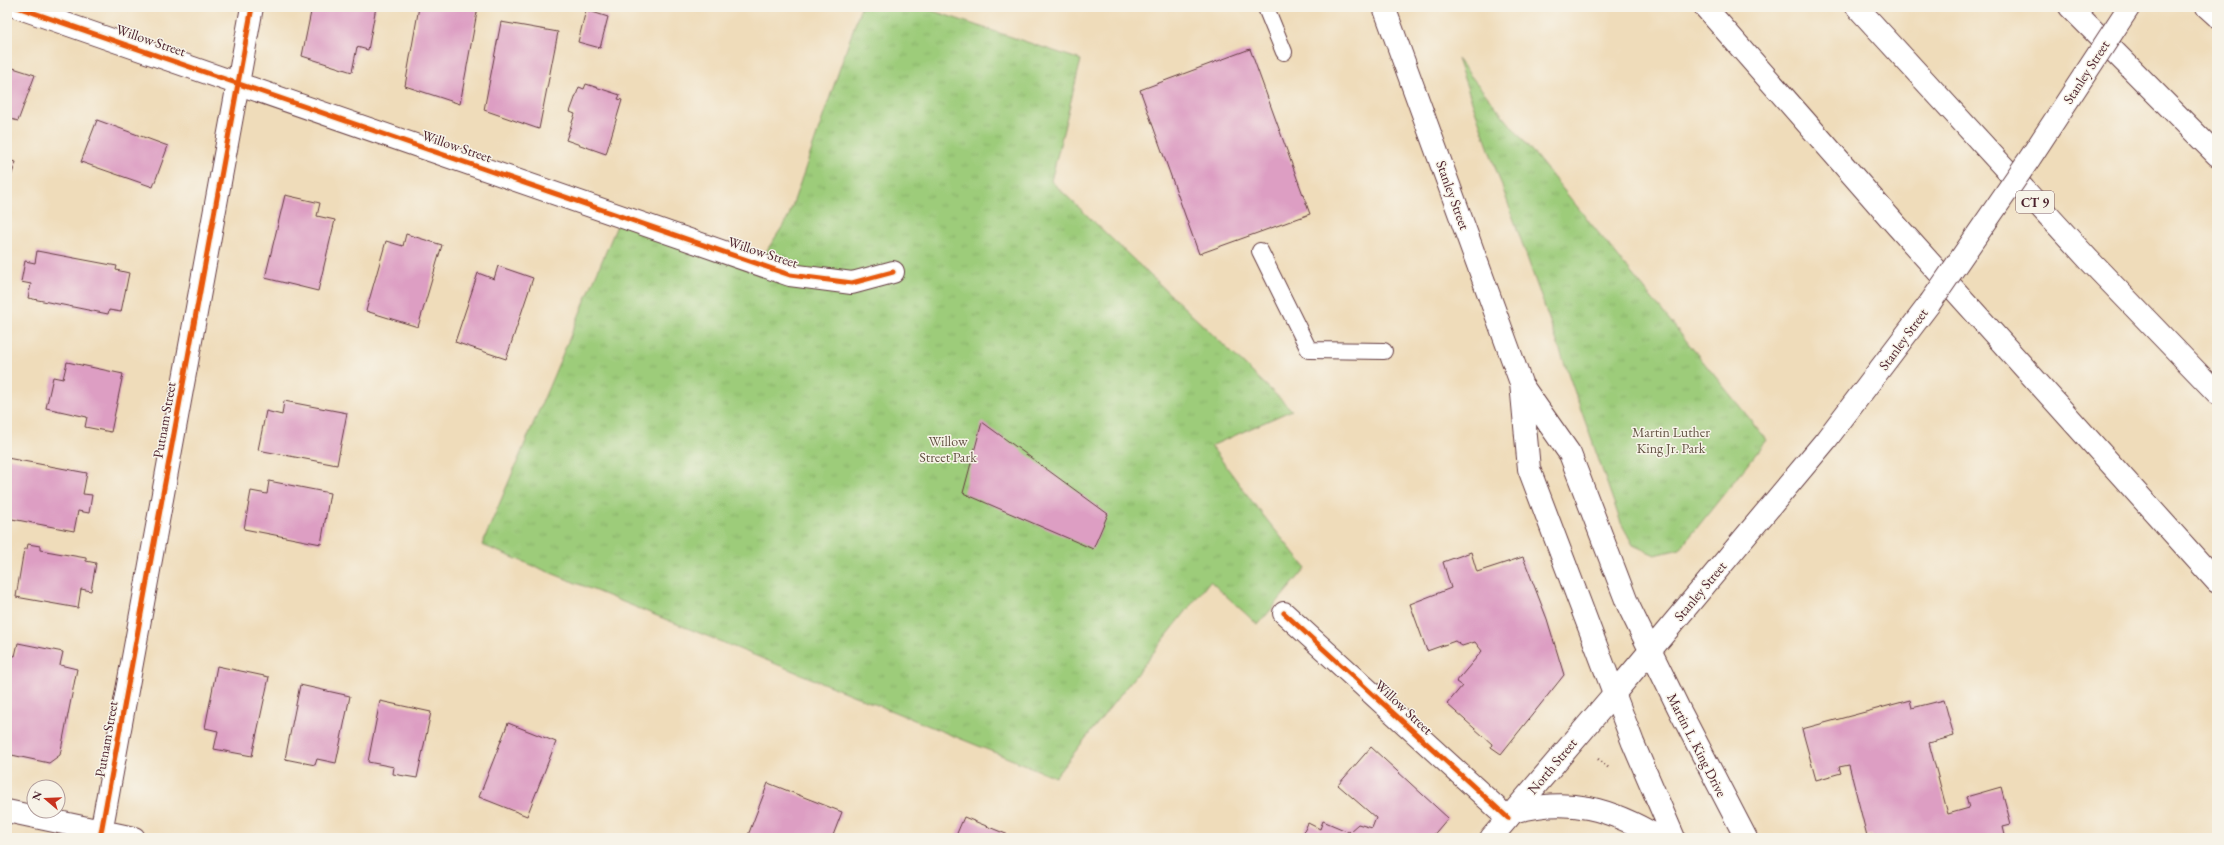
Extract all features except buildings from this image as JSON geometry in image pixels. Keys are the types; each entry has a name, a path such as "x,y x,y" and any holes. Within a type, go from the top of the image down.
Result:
{"main road":[{"name":"Willow Street","path":"17,7 237,82 790,275 852,283 893,272"},
{"name":"Putnam Street","path":"100,835 237,82 252,7"},
{"name":"Stanley Street","path":"1384,7 1521,383 1570,454 1615,572 1650,651"},
{"path":"1705,7 1892,220 2214,581"},
{"name":"CT 9","path":"1857,7 2089,260 2217,394"},
{"path":"2070,7 2217,156"},
{"name":"Stanley Street","path":"1521,383 1529,470 1614,694 1777,500 1878,373 1990,217 2128,7"},
{"path":"2206,7 2217,16"},
{"name":"Willow Street","path":"1284,613 1511,815"},
{"name":"Martin L. King Drive","path":"1650,651 1746,838"},
{"path":"1614,694 1674,838"},
{"name":"North Street","path":"1492,838 1614,694"},
{"path":"1511,815 1552,804 1581,806 1622,818 1660,838"},
{"path":"7,811 100,835 134,838"}],"lane":[{"path":"1266,8 1284,52"},
{"path":"1260,251 1309,350 1384,351"}],"path":[{"path":"1597,757 1614,773"}],"green space":[{"name":"Willow Street Park","path":"861,7 921,7 1081,60 1051,181 1292,410 1211,446 1254,504 1306,568 1258,625 1210,581 1055,777 482,545 618,223 754,270 788,218"},
{"name":"Martin Luther King Jr. Park","path":"1457,59 1767,440 1680,549 1655,555 1633,545 1621,523"}],"cycle path":[{"path":"17,7 790,275 852,283 893,272"},
{"path":"100,838 252,7"},
{"path":"1284,613 1508,818"}]}
